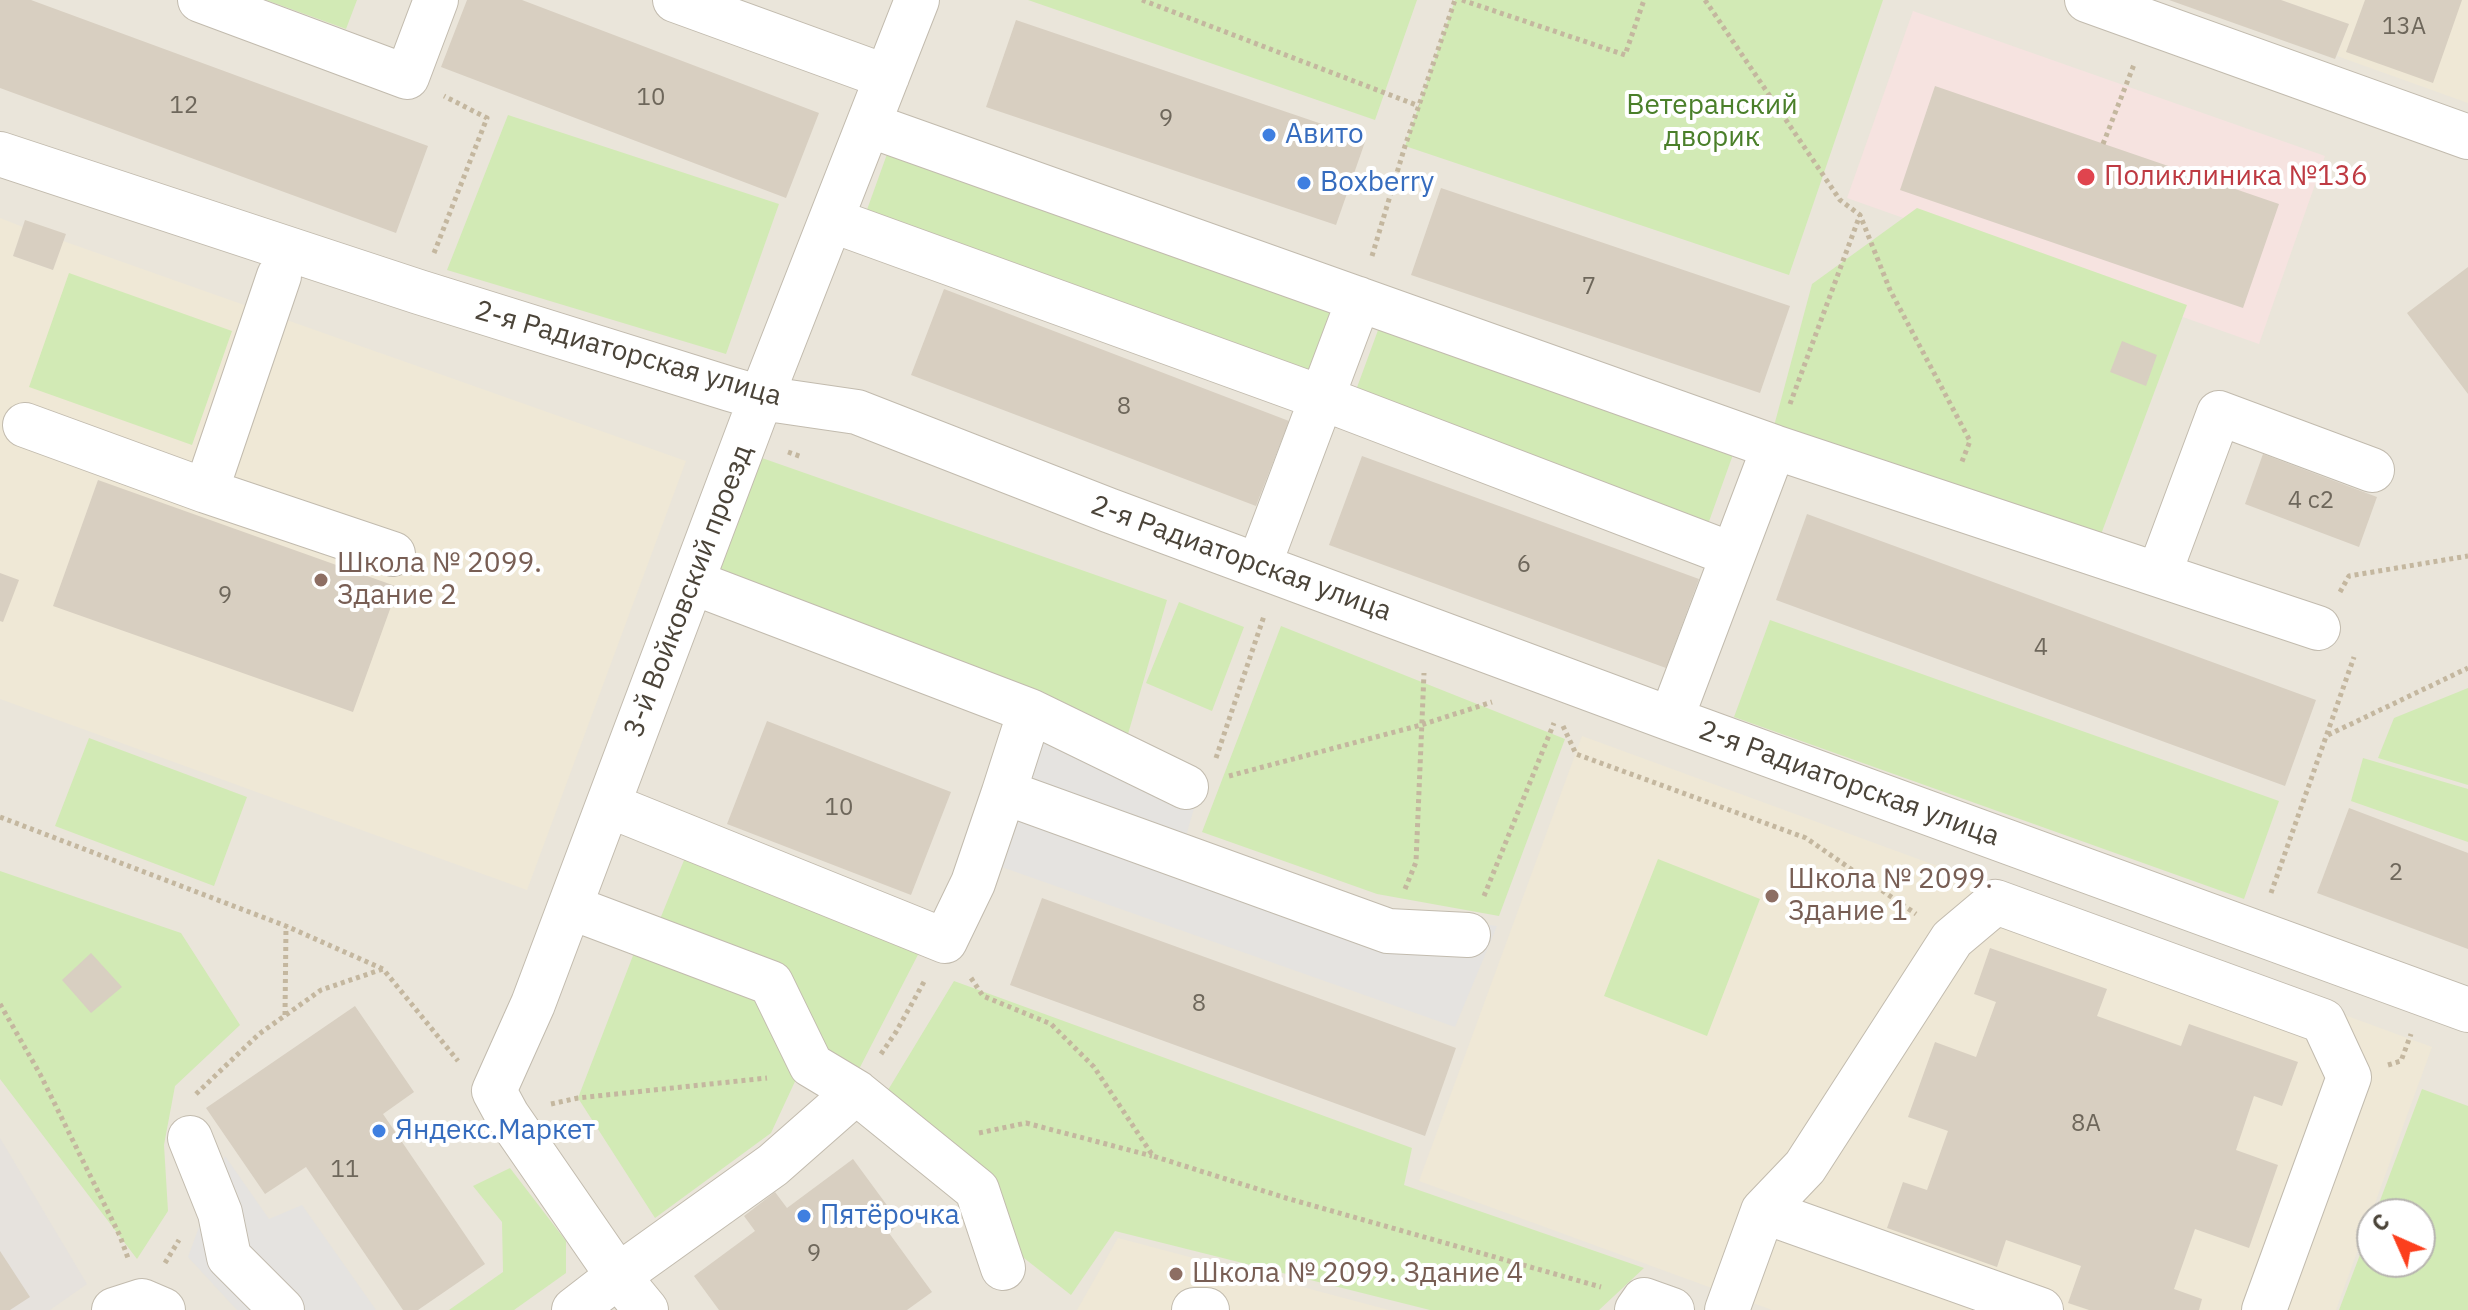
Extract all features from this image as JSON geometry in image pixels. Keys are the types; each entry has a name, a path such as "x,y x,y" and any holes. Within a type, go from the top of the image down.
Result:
{"street":[{"path":"200,0 407,77 436,0"},
{"path":"675,0 887,77"},
{"name":"3-й Войковский проезд","path":"500,1103 533,1004 761,398 917,0"},
{"path":"2087,0 2468,137"},
{"path":"869,125 1774,447 2318,628"},
{"name":"2-я Радиаторская улица","path":"0,154 419,292 761,398 857,412 1108,510 1263,585 1671,719 2468,1010"},
{"path":"831,220 1322,398 1733,555"},
{"path":"206,491 279,276"},
{"path":"1263,585 1322,398 1359,299"},
{"path":"2159,574 2219,413 2372,470"},
{"path":"25,425 206,491 393,554"},
{"path":"1671,719 1774,447"},
{"path":"692,582 1030,711 1197,785"},
{"path":"608,805 945,941 973,883 1030,711"},
{"path":"1004,792 1388,931 1468,935"},
{"path":"1727,1310 1763,1211 1805,1167 1952,939 1996,902 2323,1021 2349,1077 2264,1310"},
{"path":"570,907 771,983 811,1065 856,1092 977,1190 1003,1268"},
{"path":"574,1310 773,1165 856,1092"},
{"path":"500,1103 618,1276 646,1310"},
{"path":"190,1138 220,1213 229,1257 282,1310"},
{"path":"1763,1211 2041,1310"},
{"path":"1194,1310 1207,1310"}],"path":[{"path":"1142,0 1419,106"},
{"path":"1359,299 1405,146 1455,0"},
{"path":"1462,0 1625,55 1644,0"},
{"path":"1705,0 1840,200 1860,215 1890,290 1970,441"},
{"path":"2103,144 2139,52"},
{"path":"407,77 487,118 419,292"},
{"path":"1774,447 1860,215"},
{"path":"2257,933 2359,642 2318,628 2349,576 2468,556"},
{"path":"1197,785 1263,585"},
{"path":"2327,736 2468,668"},
{"path":"1388,931 1416,862 1424,670"},
{"path":"1197,785 1421,725 1495,701"},
{"path":"1468,935 1558,714 1576,754 1806,838 1952,939"},
{"path":"0,817 286,926 383,969 476,1082 500,1103 798,1075 811,1065"},
{"path":"285,1015 286,926"},
{"path":"896,1032 945,941 983,996 1051,1024 1094,1067 1153,1156"},
{"path":"190,1138 196,1092 259,1034 321,990 383,969"},
{"path":"0,1004 40,1074 120,1236 140,1307"},
{"path":"2349,1077 2401,1061 2414,1025"},
{"path":"922,1145 1026,1123 1153,1156 1651,1307"}],"shaded area":[{"path":"0,0 2468,0 2468,1310 0,1310"},
{"path":"2281,0 2468,0 2468,103 2337,56 2348,24"},
{"name":"Поликлиника №136","path":"1913,11 2325,156 2259,344 1847,198"},
{"name":"Школа № 2099. Здание 2","path":"0,218 23,227 13,256 53,270 63,241 686,461 527,890 0,699"},
{"path":"1044,711 1203,777 1184,843 1372,909 1497,926 1455,1027 996,865"},
{"name":"Школа № 2099. Здание 1","path":"1582,736 2432,1047 2377,1198 2356,1198 2356,1255 2336,1310 1772,1310 1419,1181"},
{"path":"0,1138 87,1284 50,1310 0,1310"},
{"path":"225,1156 269,1219 302,1205 376,1310 237,1310 188,1257"},
{"name":"Школа № 2099. Здание 4","path":"1118,1238 1389,1310 1077,1310"}],"green space":[{"path":"266,0 357,0 346,29"},
{"path":"1028,0 1417,0 1375,120"},
{"name":"Ветеранский дворик","path":"1455,0 1883,0 1789,275 1405,146"},
{"path":"508,115 779,204 726,354 447,270"},
{"path":"891,143 1336,305 1309,379 864,218"},
{"path":"1917,208 2187,305 2100,537 1774,426 1812,284"},
{"path":"69,273 232,331 192,445 29,387"},
{"path":"1381,322 1735,449 1707,527 1352,401"},
{"path":"762,458 1167,600 1128,734 716,579"},
{"path":"1179,602 1244,627 1212,711 1146,683"},
{"path":"1770,620 2279,801 2244,899 1734,717"},
{"path":"1281,626 1565,739 1499,916 1377,894 1202,832"},
{"path":"2468,688 2468,785 2378,758 2394,718"},
{"path":"89,738 247,797 214,886 55,826"},
{"path":"2363,758 2468,789 2468,842 2351,801"},
{"path":"689,848 924,943 856,1075 658,924"},
{"path":"1658,859 1760,899 1707,1036 1604,996"},
{"path":"0,871 181,933 240,1025 175,1086 164,1145 168,1211 137,1259 0,1079"},
{"path":"634,953 760,994 798,1075 771,1133 655,1218 578,1098"},
{"path":"954,981 1412,1148 1404,1185 1644,1268 1599,1310 1430,1310 1115,1231 1071,1295 1010,1247 885,1095"},
{"path":"2422,1089 2468,1106 2468,1310 2339,1310 2356,1265 2356,1278 2436,1278 2436,1198 2381,1198"},
{"path":"510,1168 566,1241 566,1273 514,1310 449,1310 503,1272 502,1222 473,1186"}],"building":[{"path":"0,0 31,0 428,146 396,233 0,88"},
{"path":"467,0 522,0 819,113 786,198 441,67"},
{"path":"2169,0 2281,0 2349,24 2335,59"},
{"path":"2365,0 2462,0 2433,83 2346,52"},
{"path":"1016,20 1366,139 1336,225 986,107"},
{"path":"1935,86 2279,204 2243,308 1900,190"},
{"path":"1441,188 1790,306 1760,393 1411,275"},
{"path":"25,220 66,234 53,270 13,256"},
{"path":"2468,267 2468,394 2407,313"},
{"path":"944,289 1289,421 1256,506 911,375"},
{"path":"2122,341 2157,355 2146,386 2110,372"},
{"path":"2263,454 2377,497 2359,547 2245,504"},
{"path":"1362,456 1699,579 1666,668 1329,545"},
{"path":"98,480 398,587 353,712 53,606"},
{"path":"1807,514 2316,700 2285,786 1776,600"},
{"path":"0,573 19,580 3,622 0,621"},
{"path":"767,721 951,792 911,895 727,824"},
{"path":"2349,808 2468,853 2468,949 2317,893"},
{"path":"1042,898 1456,1048 1425,1136 1010,985"},
{"path":"1990,948 2107,989 2097,1016 2181,1046 2189,1024 2298,1062 2282,1106 2254,1096 2236,1150 2278,1165 2249,1248 2195,1229 2174,1289 2202,1299 2199,1310 2089,1310 2068,1303 2081,1266 2006,1240 1997,1267 1887,1228 1903,1182 1927,1190 1948,1131 1908,1117 1935,1042 1976,1057 1996,1002 1974,994"},
{"path":"91,953 122,987 91,1013 62,980"},
{"path":"355,1006 414,1092 383,1114 485,1264 418,1310 403,1310 306,1167 265,1194 206,1108"},
{"path":"853,1159 900,1223 889,1233 932,1292 907,1310 719,1310 694,1276 755,1231 744,1216 775,1192 787,1208"},
{"path":"0,1251 30,1297 10,1310 0,1310"}],"place":[{"name":"Авито","path":"1269,135"},
{"name":"Поликлиника №136","path":"2086,177"},
{"name":"Boxberry","path":"1304,183"},
{"name":"Школа № 2099. Здание 2","path":"321,580"},
{"name":"Школа № 2099. Здание 1","path":"1772,896"},
{"name":"Яндекс.Маркет","path":"379,1131"},
{"name":"Пятёрочка","path":"804,1216"},
{"name":"Школа № 2099. Здание 4","path":"1176,1274"}]}
